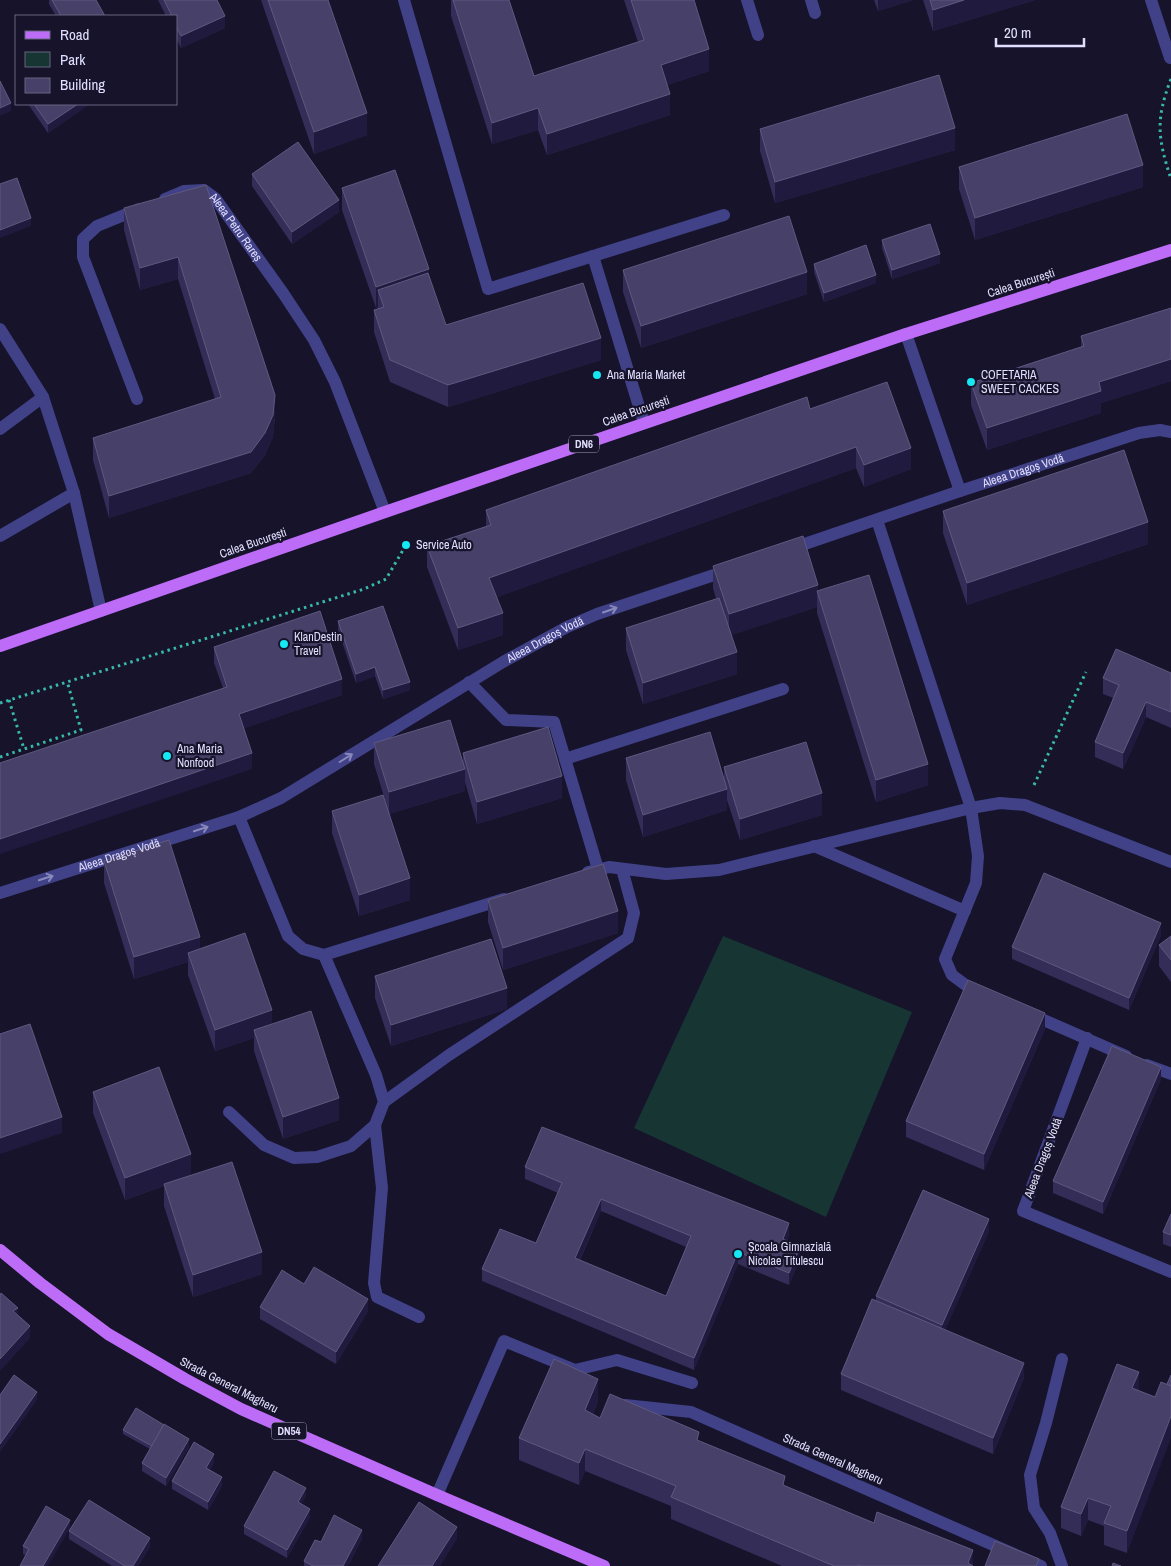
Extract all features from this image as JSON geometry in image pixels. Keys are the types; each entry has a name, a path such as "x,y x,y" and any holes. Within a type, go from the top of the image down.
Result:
{"main road":[{"name":"Calea București","path":"0,646 906,334 1171,250"},
{"name":"Strada General Magheru","path":"0,1250 108,1334 241,1409 604,1566"}],"street":[{"path":"404,0 488,289 724,215"},
{"path":"747,0 758,36"},
{"path":"811,0 815,13"},
{"path":"1151,0 1170,58"},
{"name":"Aleea Petru Rareș","path":"136,399 83,257 83,239 97,226 153,203 184,191 204,190 215,198 314,340 335,382 386,512"},
{"path":"593,256 644,423"},
{"path":"0,329 43,397 74,494 101,611"},
{"path":"906,334 960,491"},
{"path":"0,429 43,397"},
{"name":"Aleea Dragoș Vodă","path":"775,554 1139,432 1160,430 1171,432"},
{"path":"0,536 74,494"},
{"path":"877,520 971,808 978,856 976,883 945,959 952,975 967,986 993,998"},
{"name":"Aleea Dragoș Vodă","path":"0,893 239,817 281,798 469,682 567,627 589,617 737,567"},
{"path":"469,682 506,720 554,722 598,869"},
{"path":"565,759 783,688"},
{"path":"579,875 598,869 609,868 666,874 719,870 971,808 1000,803 1025,806 1171,862"},
{"path":"239,817 288,936 303,949 324,955 513,896"},
{"path":"814,846 965,911"},
{"path":"419,1317 377,1297 374,1283 382,1188 375,1126 384,1102 449,1056 628,938 634,913 622,869"},
{"path":"324,955 376,1075 384,1102"},
{"path":"1019,1009 1171,1074"},
{"name":"Aleea Dragoș Vodă","path":"1087,1038 1023,1211 1171,1272"},
{"path":"229,1112 264,1145 294,1158 317,1157 351,1146 375,1126"},
{"path":"437,1495 504,1341 575,1370 617,1360 692,1383"},
{"path":"1062,1359 1046,1423 1030,1475 1034,1508 1050,1533 1062,1566"},
{"name":"Strada General Magheru","path":"616,1404 691,1412 1041,1566"}],"path":[{"path":"1171,79 1161,112 1159,132 1161,148 1171,180"},
{"path":"0,703 364,588 386,579 406,545"},
{"path":"1025,806 1086,672"},
{"path":"0,757 81,730 67,681"},
{"path":"10,700 24,749"}],"green space":[{"path":"723,936 912,1012 826,1217 634,1128"}],"building":[{"path":"52,0 96,0 104,15 60,15"},
{"path":"164,0 217,0 225,16 181,36 178,30 178,15 172,15"},
{"path":"268,0 328,0 367,113 314,132"},
{"path":"453,0 509,0 534,76 644,40 631,0 694,0 709,49 661,65 670,94 547,134 538,108 492,123"},
{"path":"930,0 964,0 933,10"},
{"path":"939,75 955,128 775,182 760,129"},
{"path":"0,81 11,103 0,108"},
{"path":"35,105 76,105 48,124"},
{"path":"1127,114 1143,165 975,218 959,167"},
{"path":"298,142 339,200 292,232 252,174"},
{"path":"395,170 429,269 376,287 342,188"},
{"path":"17,178 31,218 0,230 0,184"},
{"path":"206,185 275,395 273,415 265,433 251,452 109,496 93,438 221,397 178,257 140,268 124,208"},
{"path":"789,216 807,272 641,326 623,270"},
{"path":"930,224 940,254 892,270 882,240"},
{"path":"866,245 876,275 824,293 814,264"},
{"path":"428,273 446,325 583,283 601,338 448,385 390,360 374,310 384,307 378,290"},
{"path":"1171,308 1171,359 1099,382 1101,391 987,428 971,383 1084,346 1081,336"},
{"path":"887,382 911,448 864,465 856,447 489,578 503,613 458,628 427,546 491,525 486,510 807,397 810,409"},
{"path":"1124,450 1148,522 967,583 943,511"},
{"path":"803,536 818,585 729,614 713,566"},
{"path":"869,575 928,764 876,780 817,591"},
{"path":"719,598 737,652 643,683 626,628"},
{"path":"383,606 410,682 383,690 375,667 356,674 338,621"},
{"path":"320,611 342,679 239,714 252,753 0,839 0,763 227,687 214,647"},
{"path":"1116,649 1171,673 1171,712 1146,702 1123,753 1095,742 1119,685 1103,678"},
{"path":"450,720 465,769 389,792 374,743"},
{"path":"548,727 562,776 477,802 463,753"},
{"path":"710,732 727,789 643,815 626,758"},
{"path":"806,742 822,793 740,819 724,767"},
{"path":"383,795 410,878 359,895 332,811"},
{"path":"169,840 200,937 134,957 104,861"},
{"path":"603,864 618,911 503,948 488,900"},
{"path":"1044,873 1161,923 1129,998 1012,947"},
{"path":"245,933 272,1010 215,1030 188,953"},
{"path":"1171,936 1171,960 1159,945"},
{"path":"491,939 507,988 391,1025 375,976"},
{"path":"968,980 1045,1013 984,1154 906,1121"},
{"path":"311,1011 339,1098 283,1117 254,1030"},
{"path":"30,1024 62,1117 0,1138 0,1034"},
{"path":"1112,1046 1161,1067 1103,1202 1053,1181"},
{"path":"159,1067 191,1154 125,1178 93,1092"},
{"name":"Școala Gimnazială Nicolae Titulescu","path":"542,1127 789,1223 783,1239 800,1247 789,1273 738,1252 694,1358 482,1269 500,1229 536,1243 562,1183 525,1167","holes":["601,1199 691,1236 666,1296 575,1258"]},
{"path":"232,1162 262,1252 193,1275 164,1184"},
{"path":"923,1190 989,1219 942,1325 876,1296"},
{"path":"1171,1214 1171,1235 1163,1232"},
{"path":"314,1267 368,1299 336,1352 260,1307 282,1270 304,1284"},
{"path":"1,1293 18,1308 13,1311 30,1326 0,1359 0,1295"},
{"path":"872,1299 1024,1363 993,1438 841,1374"},
{"path":"554,1359 598,1379 585,1410 600,1418 610,1394 699,1432 697,1440 785,1476 783,1485 874,1523 877,1512 973,1550 968,1563 973,1566 834,1566 671,1497 676,1486 585,1449 579,1463 519,1438"},
{"path":"1117,1364 1139,1372 1132,1388 1155,1397 1161,1382 1171,1386 1171,1416 1127,1531 1104,1523 1111,1506 1088,1498 1081,1514 1061,1507"},
{"path":"14,1375 37,1392 0,1444 0,1395"},
{"path":"1171,1375 1171,1386 1167,1384"},
{"path":"136,1408 164,1425 152,1446 123,1430"},
{"path":"164,1424 189,1439 166,1478 142,1463"},
{"path":"194,1442 214,1454 206,1468 222,1477 208,1502 172,1481"},
{"path":"274,1471 306,1488 298,1502 310,1509 287,1550 244,1526"},
{"path":"89,1500 150,1538 133,1566 125,1566 69,1531"},
{"path":"419,1502 457,1527 432,1566 378,1566"},
{"path":"46,1506 70,1520 43,1566 20,1566 29,1549 23,1546"},
{"path":"334,1515 362,1530 343,1566 313,1566 304,1561 315,1540 321,1542"},
{"path":"995,1541 1039,1559 1036,1566 985,1566"}],"place":[{"name":"Ana Maria Market","path":"597,375"},
{"name":"COFETARIA SWEET CACKES","path":"971,382"},
{"name":"Service Auto","path":"406,545"},
{"name":"KlanDestin Travel","path":"284,644"},
{"name":"Ana Maria Nonfood","path":"167,756"},
{"name":"Școala Gimnazială Nicolae Titulescu","path":"738,1254"}]}
